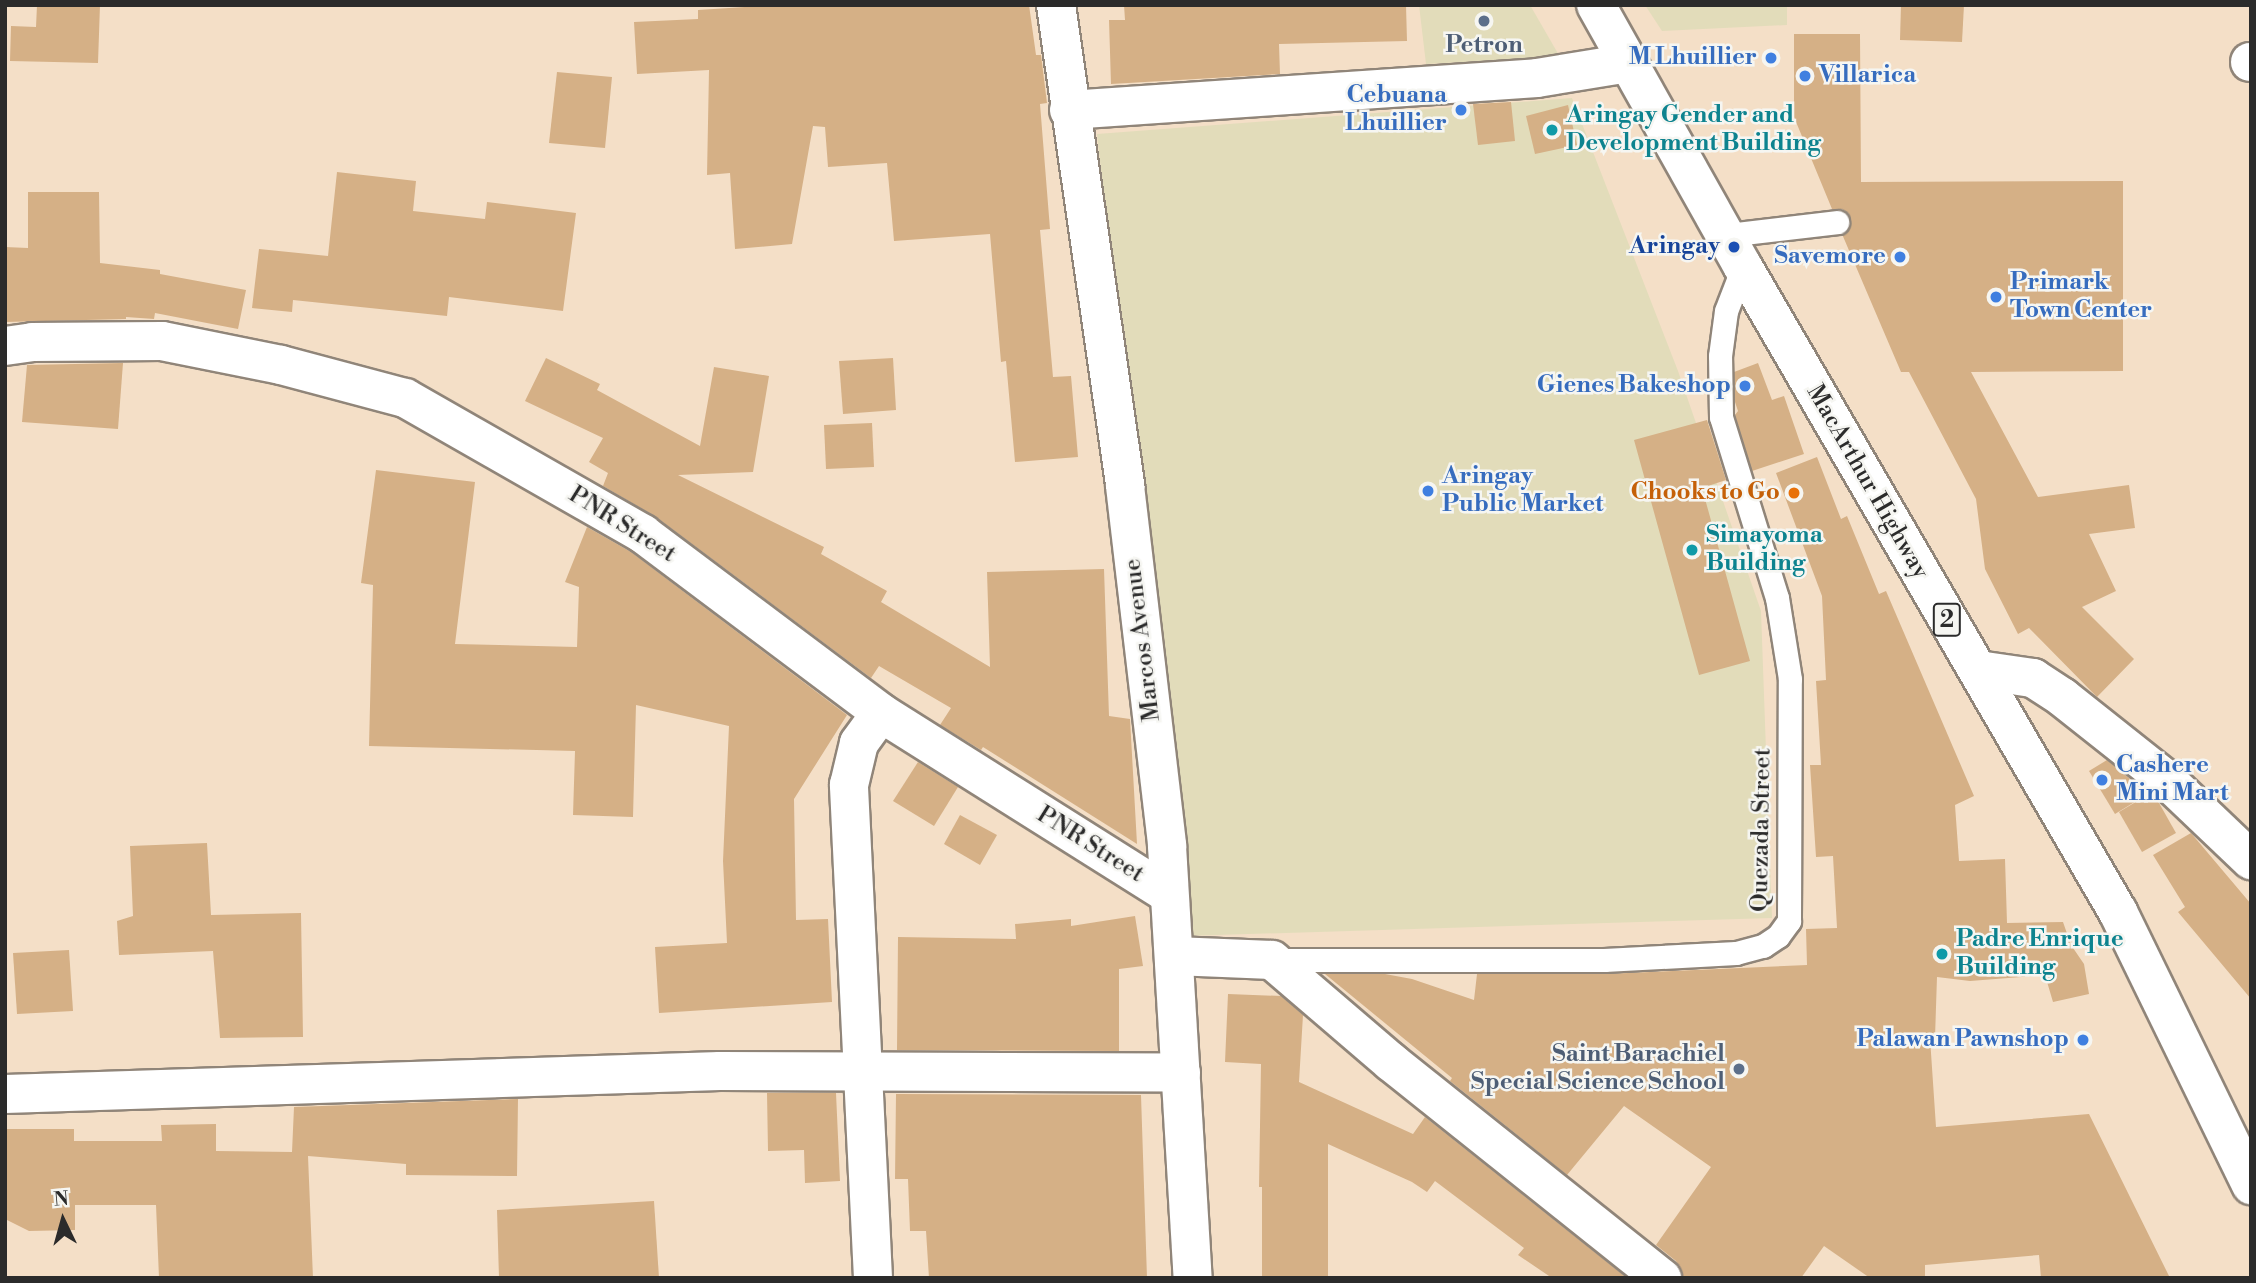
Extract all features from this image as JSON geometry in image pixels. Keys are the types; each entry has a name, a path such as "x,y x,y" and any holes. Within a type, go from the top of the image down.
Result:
{"main road":[{"name":"Marcos Avenue","path":"1056,5 1125,486 1167,846 1193,1278"},
{"name":"MacArthur Highway","path":"1596,5 1735,251 2118,912 2251,1185"},
{"path":"1069,110 1538,78 1629,63"},
{"name":"PNR Street","path":"5,346 32,342 162,341 281,365 405,398 643,534 881,713 1168,894"},
{"path":"1978,670 2034,678 2062,697 2168,781 2251,860"},
{"path":"873,1278 849,785 859,743 881,713"},
{"path":"1174,956 1272,960 1391,1062 1662,1278"},
{"path":"5,1094 720,1071 864,1074 1181,1073"}],"lane":[{"path":"1735,251 1837,222"},
{"name":"Quezada Street","path":"1272,960 1604,960 1736,953 1763,946 1778,936 1789,921 1790,679 1777,598 1721,417 1720,356 1735,251"}],"shaded area":[{"path":"1419,5 1530,5 1560,57 1426,64"},
{"path":"1645,5 1787,5 1787,25 1662,31"},
{"name":"Aringay Public Market","path":"1572,98 1678,371 1761,611 1772,918 1185,936 1097,134"}],"building":[{"path":"37,5 100,5 98,63 10,61 11,26 36,27"},
{"path":"775,5 1029,5 1036,55 1041,55 1047,103 1040,104 1050,229 1040,230 1053,377 1071,376 1078,457 1015,462 1006,361 1001,362 990,234 894,241 887,163 828,167 825,127 813,126 792,244 735,249 730,173 707,175 709,70 637,74 634,22 698,19 698,10"},
{"path":"1124,5 1406,5 1407,41 1279,44 1280,74 1111,84 1109,20 1125,20"},
{"path":"1901,5 1964,5 1962,42 1900,40"},
{"path":"1794,34 1860,34 1861,182 2123,181 2123,371 1971,372 2038,497 2129,485 2135,528 2089,534 2116,591 2082,607 2134,659 2097,697 2029,628 2018,634 1985,569 1976,499 1909,372 1901,372 1842,234 1850,227 1849,214 1842,209 1832,209 1794,117"},
{"path":"557,72 612,77 605,148 549,143"},
{"path":"1511,102 1515,141 1478,145 1473,104"},
{"name":"Aringay Gender and Development Building","path":"1568,105 1577,145 1535,154 1526,116"},
{"path":"337,172 416,181 413,211 485,219 487,202 576,213 563,311 449,297 447,316 293,300 292,312 252,308 259,249 328,256"},
{"path":"28,192 99,192 100,263 160,270 160,274 246,290 238,329 155,313 154,319 126,317 5,322 5,247 28,248"},
{"path":"546,358 600,384 597,390 700,446 714,367 769,376 753,472 678,475 824,547 821,554 887,591 881,602 990,667 987,572 1104,569 1109,716 1130,719 1137,844 983,747 981,750 940,725 951,708 879,666 871,678 656,517 603,486 608,473 589,462 603,438 525,401"},
{"path":"893,358 896,410 843,414 839,361"},
{"path":"123,363 118,429 22,422 27,365"},
{"path":"1758,363 1772,400 1784,396 1804,454 1752,471 1735,415 1738,411 1734,372"},
{"name":"Simayoma Building","path":"1707,420 1726,480 1702,488 1750,661 1699,675 1634,440"},
{"path":"872,423 874,467 826,469 824,425"},
{"path":"1817,457 1841,519 1847,516 1879,594 1886,591 1974,796 1955,805 1959,861 2005,859 2007,923 2063,922 2071,945 2084,964 2089,994 2053,1002 2045,975 1970,981 1937,977 1935,1038 1930,1038 1936,1127 2089,1114 2170,1278 2041,1278 2039,1255 1925,1265 1925,1278 1870,1278 1824,1246 1801,1278 1683,1278 1676,1261 1656,1245 1711,1167 1624,1106 1567,1175 1450,1081 1452,1078 1325,974 1385,974 1412,979 1474,1000 1477,974 1605,974 1807,965 1806,929 1837,928 1833,856 1816,857 1810,765 1821,765 1816,681 1826,680 1822,596 1776,473"},
{"path":"376,470 475,482 455,644 577,647 579,587 565,582 587,527 631,552 847,715 794,799 796,920 828,919 832,1002 659,1013 655,947 727,943 723,861 729,726 636,705 633,817 573,815 575,751 369,746 373,585 361,583"},
{"path":"2107,760 2146,795 2115,814 2089,771"},
{"path":"918,762 958,787 934,826 893,801"},
{"path":"2149,794 2159,803 2176,833 2142,852 2119,812"},
{"path":"960,815 997,835 980,865 944,844"},
{"path":"2191,833 2251,904 2251,999 2178,912 2185,907 2153,855"},
{"path":"207,843 211,915 301,913 303,1037 220,1038 213,951 119,955 117,921 133,916 130,846"},
{"path":"1135,916 1143,966 1119,969 1119,1051 897,1050 898,937 1016,939 1015,924 1071,919 1071,926"},
{"path":"69,950 73,1011 17,1014 13,953"},
{"path":"1228,994 1281,996 1303,1015 1299,1082 1413,1134 1425,1117 1627,1278 1552,1278 1518,1255 1524,1248 1435,1181 1427,1192 1412,1182 1328,1144 1328,1278 1262,1278 1262,1187 1259,1187 1261,1064 1225,1062"},
{"path":"767,1093 836,1093 840,1181 805,1183 804,1150 768,1151"},
{"path":"896,1094 1141,1095 1147,1278 929,1278 926,1231 910,1231 908,1179 895,1179"},
{"path":"518,1099 517,1176 406,1175 406,1164 308,1156 313,1278 159,1278 156,1205 75,1205 75,1230 29,1231 5,1219 5,1129 74,1129 74,1141 162,1141 161,1125 216,1124 216,1151 292,1152 294,1107"},
{"path":"654,1201 659,1278 499,1278 497,1210"}],"place":[{"name":"Petron","path":"1484,21"},
{"name":"M Lhuillier","path":"1771,58"},
{"name":"Villarica","path":"1805,76"},
{"name":"Cebuana Lhuillier","path":"1461,110"},
{"name":"Aringay Gender and Development Building","path":"1552,130"},
{"name":"Aringay","path":"1734,247"},
{"name":"Savemore","path":"1900,257"},
{"name":"Primark Town Center","path":"1996,297"},
{"name":"Gienes Bakeshop","path":"1745,386"},
{"name":"Aringay Public Market","path":"1428,491"},
{"name":"Chooks to Go","path":"1794,493"},
{"name":"Simayoma Building","path":"1692,550"},
{"name":"Cashere Mini Mart","path":"2102,780"},
{"name":"Padre Enrique Building","path":"1942,954"},
{"name":"Palawan Pawnshop","path":"2083,1040"},
{"name":"Saint Barachiel Special Science School","path":"1739,1069"}]}
